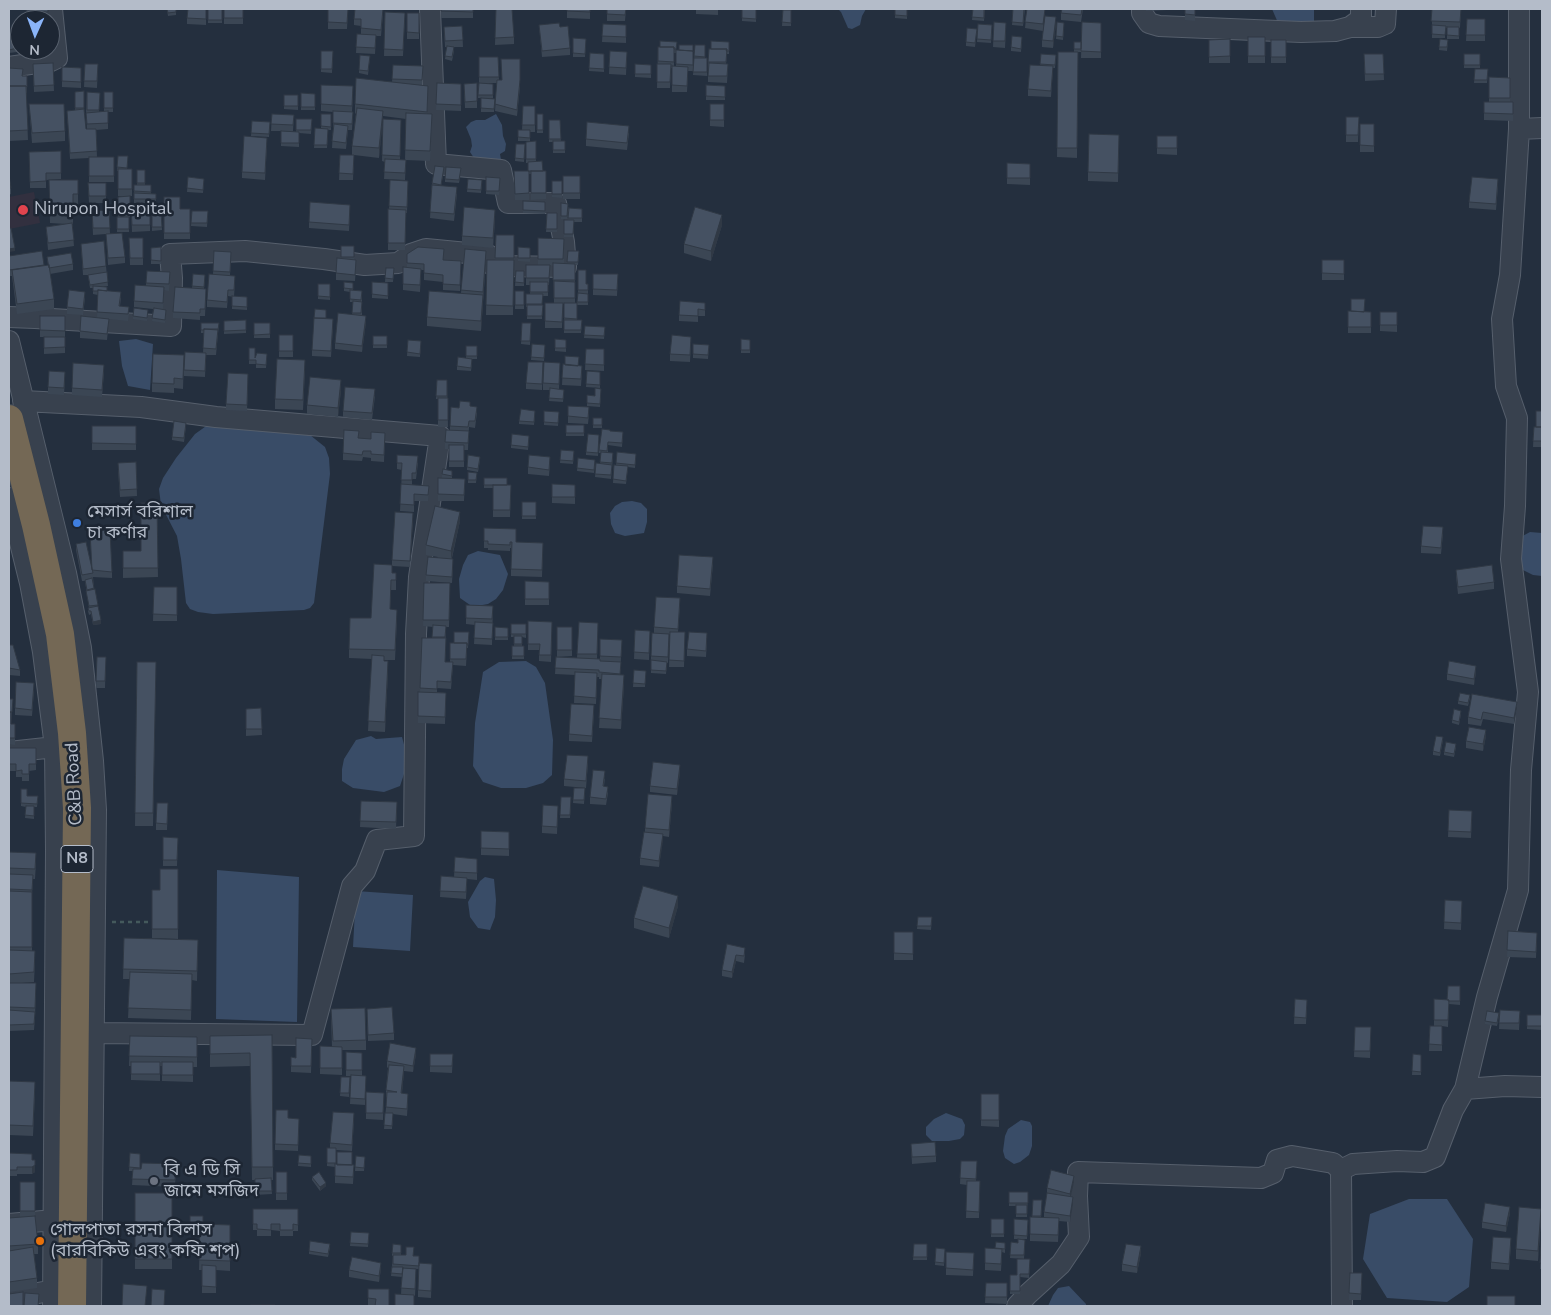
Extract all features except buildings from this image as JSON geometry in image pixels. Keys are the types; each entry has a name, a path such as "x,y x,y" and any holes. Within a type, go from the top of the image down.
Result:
{"highway":[{"name":"C&B Road","path":"16,410 36,525 60,634 72,733 77,808 59,1301"}],"street":[{"path":"9,67 51,61 57,58 52,9"},
{"path":"9,318 171,326 172,278 170,254 246,251 365,264 398,263 411,254 426,249 488,254 491,264 501,266 566,267 564,242 556,203 508,203 501,170 436,164 430,9"},
{"path":"1142,9 1142,14 1149,23 1159,26 1301,32 1335,32 1350,27 1361,19 1361,9"},
{"path":"1350,27 1378,27 1385,24 1386,9"},
{"path":"1341,1170 1353,1164 1397,1161 1423,1162 1435,1156 1453,1110 1465,1089 1487,997 1518,890 1521,770 1528,692 1511,559 1515,506 1517,418 1506,386 1502,319 1510,275 1519,129 1519,9"},
{"path":"1519,129 1542,128"},
{"path":"9,341 16,410 66,573 81,648 93,761 96,800 91,1306"},
{"path":"16,410 141,407 216,417 440,436 419,587 416,634 414,836 377,840 365,871 352,886 312,1035 93,1033"},
{"path":"9,498 12,528 30,582 43,652 55,747 54,1220 59,1301 9,1299"},
{"path":"9,752 55,747"},
{"path":"1465,1089 1505,1086 1542,1087"},
{"path":"1017,1306 1061,1264 1079,1237 1078,1172 1261,1178 1273,1173 1277,1160 1292,1156 1333,1163 1341,1170 1342,1306"},
{"path":"9,1224 54,1220"}],"path":[{"path":"95,921 148,922"}],"shaded area":[{"name":"Nirupon Hospital","path":"34,192 40,223 9,229 9,197"}],"water":[{"path":"838,9 866,9 860,25 852,29 848,28"},
{"path":"1272,9 1314,9 1314,23 1279,25"},
{"path":"496,114 502,125 506,144 505,151 500,154 501,160 494,167 474,158 470,152 472,146 471,139 466,127 471,122 485,120"},
{"path":"136,339 153,344 150,390 128,386 122,366 119,341"},
{"path":"209,424 305,431 325,447 329,458 330,474 314,603 310,608 304,610 213,614 190,609 186,603 177,536 161,505 159,489 163,478 176,458 195,434"},
{"path":"632,501 641,503 647,509 647,522 644,533 625,536 615,533 611,524 610,513 615,506 622,502"},
{"path":"1530,532 1542,533 1542,576 1533,575 1523,570 1519,561 1517,539"},
{"path":"478,551 500,555 508,574 503,590 496,599 488,604 477,606 470,605 460,598 459,579 468,555"},
{"path":"526,661 536,667 545,683 553,740 552,775 543,783 526,788 501,788 483,782 473,766 475,723 483,672 499,662"},
{"path":"371,736 376,739 402,737 407,756 400,786 384,792 353,788 342,781 344,759 356,740"},
{"path":"217,870 299,877 297,1022 216,1019"},
{"path":"485,877 494,879 496,900 495,917 490,930 478,928 470,917 468,902 480,881"},
{"path":"356,891 413,895 410,951 353,947"},
{"path":"946,1113 962,1119 965,1125 964,1135 960,1139 932,1141 926,1135 926,1127 934,1119"},
{"path":"1021,1120 1030,1122 1032,1126 1032,1146 1029,1155 1014,1164 1005,1158 1003,1151 1005,1136 1008,1129"},
{"path":"1409,1199 1447,1199 1473,1239 1469,1287 1447,1302 1387,1298 1363,1259 1370,1214"},
{"path":"1069,1286 1086,1306 1048,1306 1058,1288"}],"place":[{"name":"Nirupon Hospital","path":"23,210"},
{"name":"মেসার্স বরিশাল চা কর্ণার","path":"77,523"},
{"name":"বি এ ডি সি জামে মসজিদ","path":"154,1181"},
{"name":"গোলপাতা রসনা বিলাস (বারবিকিউ এবং কফি শপ)","path":"40,1241"}]}
